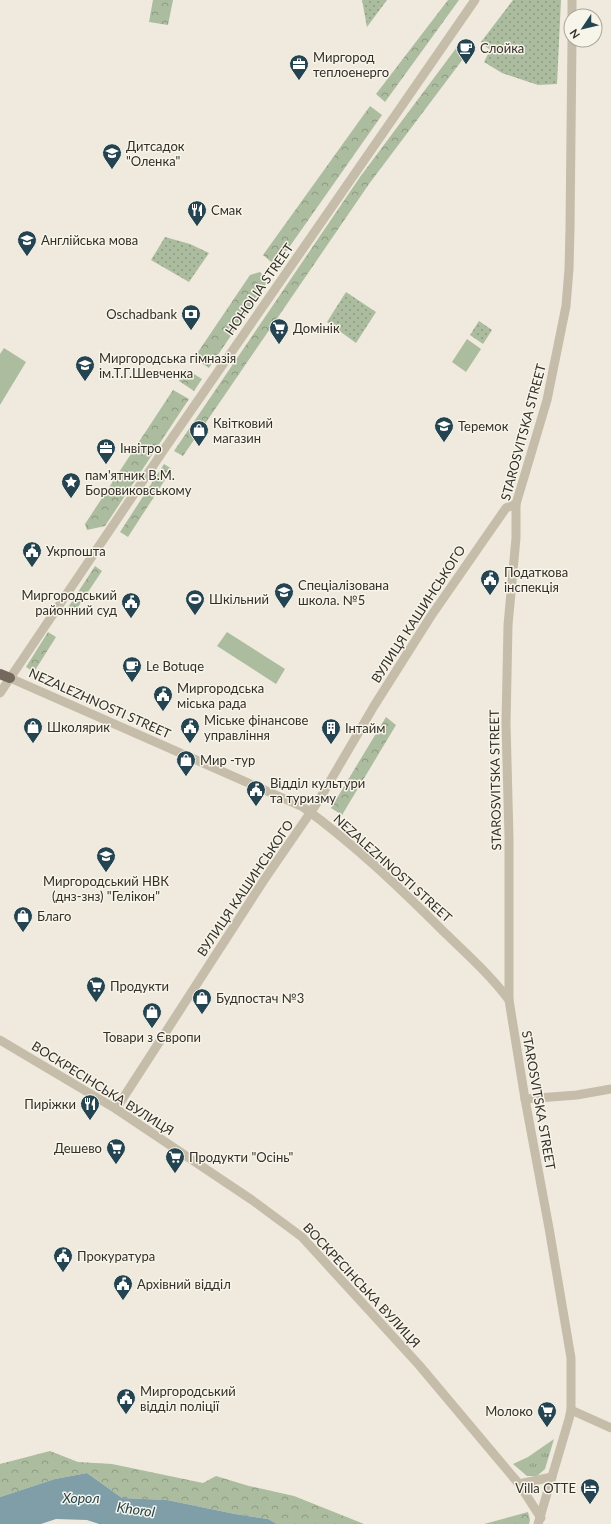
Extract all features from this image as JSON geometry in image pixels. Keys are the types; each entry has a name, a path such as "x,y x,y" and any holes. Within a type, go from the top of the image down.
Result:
{"main road":[{"name":"NEZALEZHNOSTI STREET","path":"0,674 10,678"}],"street":[{"name":"HOHOLIA STREET","path":"0,693 163,451 475,0"},
{"name":"STAROSVITSKA STREET","path":"540,1521 570,1419 571,1358 509,1000 509,838 506,723 507,646 516,538 516,504 547,400 566,306 570,248 572,48"},
{"name":"ВУЛИЦЯ КАШИНСЬКОГО","path":"116,1109 264,880 310,812 374,706 431,616 506,508 516,504"},
{"name":"NEZALEZHNOSTI STREET","path":"10,678 303,807 322,820 408,896 498,986 509,1000"},
{"name":"ВОСКРЕСІНСЬКА ВУЛИЦЯ","path":"0,1040 116,1109 252,1200 302,1237 419,1365 519,1484 540,1521"},
{"path":"525,1099 577,1095 611,1089"},
{"path":"571,1410 611,1428"},
{"path":"519,1484 552,1478"}],"green space":[{"path":"153,0 173,0 168,25 149,22"},
{"path":"362,0 387,0 367,27"},
{"path":"448,0 459,0 385,102 376,94"},
{"path":"513,0 561,0 557,84 538,85 502,73 484,62 490,50 481,42"},
{"path":"457,47 466,55 369,184 183,456 174,451 360,177"},
{"path":"370,106 382,115 276,266 263,255"},
{"path":"165,237 190,244 209,253 189,282 151,260"},
{"path":"260,272 268,281 209,368 194,358 250,275"},
{"path":"346,292 376,312 356,343 327,322"},
{"path":"479,321 492,330 483,344 470,335"},
{"path":"467,339 481,349 466,372 452,362"},
{"path":"4,348 26,362 0,405 0,354"},
{"path":"186,369 202,379 194,391 179,381"},
{"path":"173,390 189,399 105,526 87,530 85,524"},
{"path":"164,464 172,469 128,537 120,532"},
{"path":"95,566 102,571 74,613 67,609"},
{"path":"48,632 56,637 34,672 26,667"},
{"path":"227,632 285,669 276,684 217,646"},
{"path":"386,717 396,725 342,815 331,808"},
{"path":"554,1439 545,1469 537,1476 527,1476 513,1464 528,1457"},
{"path":"50,1451 78,1462 112,1464 203,1483 216,1476 249,1486 294,1496 364,1524 277,1524 268,1519 167,1500 122,1498 87,1473 55,1479 0,1497 0,1464"},
{"path":"528,1512 530,1520 529,1524 484,1524"}],"water":[{"name":"Хорол","path":"87,1473 122,1498 167,1500 268,1519 277,1524 99,1524 87,1520 56,1519 41,1524 0,1524 0,1497 55,1479"}],"place":[{"name":"Слойка","path":"466,65"},
{"name":"Миргород теплоенерго","path":"299,81"},
{"name":"Дитсадок \"Оленка\"","path":"112,170"},
{"name":"Смак","path":"197,227"},
{"name":"Англійська мова","path":"27,257"},
{"name":"Oschadbank","path":"191,331"},
{"name":"Домінік","path":"279,345"},
{"name":"Миргородська гімназія ім.Т.Г.Шевченка","path":"85,382"},
{"name":"Теремок","path":"444,443"},
{"name":"Квітковий магазин","path":"199,447"},
{"name":"Інвітро","path":"106,465"},
{"name":"пам'ятник В.М. Боровиковському","path":"71,499"},
{"name":"Укрпошта","path":"32,568"},
{"name":"Податкова інспекція","path":"490,596"},
{"name":"Спеціалізована школа. №5","path":"284,609"},
{"name":"Шкільний","path":"195,616"},
{"name":"Миргородський районний суд","path":"131,619"},
{"name":"Le Botuqe","path":"132,683"},
{"name":"Миргородська міська рада","path":"163,712"},
{"name":"Школярик","path":"33,744"},
{"name":"Міське фінансове управління","path":"190,744"},
{"name":"Інтайм","path":"331,745"},
{"name":"Мир -тур","path":"186,777"},
{"name":"Відділ культури та туризму","path":"256,807"},
{"name":"Миргородський НВК (днз-знз) \"Гелікон\"","path":"106,873"},
{"name":"Благо","path":"23,933"},
{"name":"Продукти","path":"96,1003"},
{"name":"Будпостач №3","path":"202,1015"},
{"name":"Товари з Європи","path":"152,1029"},
{"name":"Пиріжки","path":"90,1121"},
{"name":"Дешево","path":"116,1165"},
{"name":"Продукти \"Осінь\"","path":"175,1174"},
{"name":"Прокуратура","path":"63,1273"},
{"name":"Архівний відділ","path":"123,1301"},
{"name":"Миргородський відділ поліції","path":"126,1415"},
{"name":"Молоко","path":"547,1428"},
{"name":"Villa OTTE","path":"590,1505"}],"water label":[{"name":"Khorol","path":"136,1509"}]}
